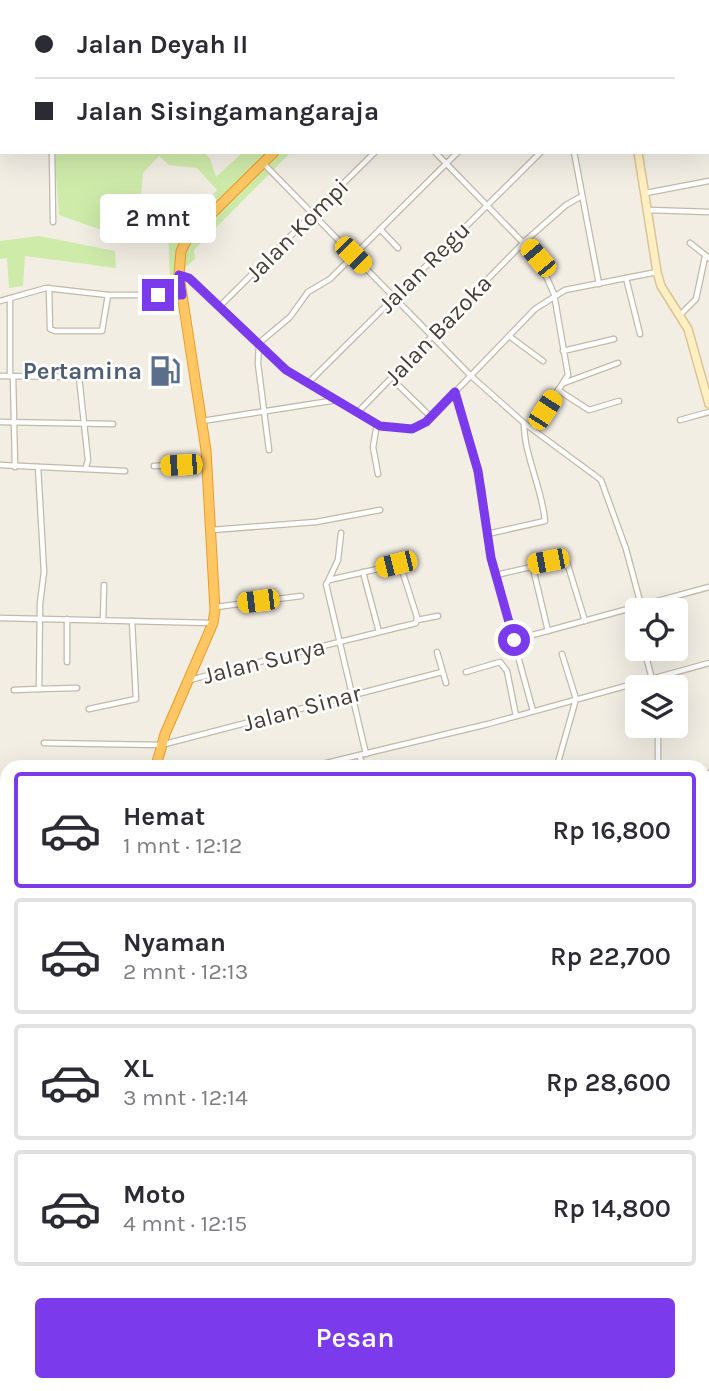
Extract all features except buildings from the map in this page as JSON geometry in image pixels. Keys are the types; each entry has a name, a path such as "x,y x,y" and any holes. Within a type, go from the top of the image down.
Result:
{"highway":[{"path":"157,760 161,745 213,623 215,607 207,463 179,275 181,251 188,237 272,154"}],"street":[{"path":"52,154 53,222"},
{"name":"Jalan Kompi","path":"219,307 373,154"},
{"path":"437,154 538,258 554,294 568,374 533,429"},
{"path":"259,343 290,317 308,292 330,279 456,154"},
{"name":"Jalan Regu","path":"308,383 539,154"},
{"path":"574,154 599,284"},
{"path":"638,154 657,272 692,342 708,399"},
{"path":"263,164 471,376 524,423 593,472 606,488 639,598"},
{"path":"646,193 709,181"},
{"name":"Jalan Bazoka","path":"358,412 524,242 566,205 582,196"},
{"path":"649,211 709,212"},
{"path":"380,229 398,248"},
{"path":"680,315 696,299 707,257 690,243"},
{"path":"179,275 193,280 286,370 377,424 397,430 412,429 431,417 535,309 554,294 657,272"},
{"path":"626,278 640,334"},
{"path":"0,301 49,288 108,295 182,295"},
{"path":"49,288 50,328 55,331 102,331 108,295"},
{"path":"10,299 15,467"},
{"path":"509,336 542,361"},
{"path":"563,351 614,339"},
{"path":"259,343 269,450"},
{"path":"563,383 618,363"},
{"path":"703,381 709,372"},
{"path":"0,376 79,377 88,460 86,467"},
{"path":"395,382 431,417"},
{"path":"558,390 586,409 619,401"},
{"path":"455,392 478,471 496,575 533,711"},
{"path":"202,421 338,400"},
{"path":"680,421 709,412"},
{"path":"0,422 113,424"},
{"path":"487,534 545,521 534,467 524,443 524,423"},
{"path":"377,424 373,447 378,474"},
{"path":"154,466 207,463"},
{"path":"0,466 86,467 125,471"},
{"path":"38,467 44,572 39,689"},
{"path":"212,530 316,522 380,510"},
{"path":"329,580 338,560 341,533"},
{"path":"496,575 563,558 569,561 584,621"},
{"path":"329,580 396,564 402,566 417,620"},
{"path":"532,564 548,631"},
{"path":"363,572 379,632"},
{"name":"Jalan Surya","path":"329,580 326,584 338,642"},
{"path":"103,620 104,585"},
{"path":"667,598 709,587"},
{"path":"215,607 301,596"},
{"path":"514,640 625,609"},
{"name":"Jalan Surya","path":"189,680 438,616"},
{"path":"0,618 213,623"},
{"path":"67,619 67,662"},
{"path":"89,709 136,699 132,621"},
{"path":"338,642 366,754"},
{"path":"437,652 446,683"},
{"path":"559,760 576,699 562,654"},
{"path":"466,672 500,662 507,671 516,716"},
{"path":"666,675 709,663"},
{"name":"Jalan Sinar","path":"44,743 161,745 442,671"},
{"path":"341,760 488,724 625,686"},
{"path":"15,690 77,688"},
{"path":"658,738 658,760"},
{"path":"359,756 361,760"}],"green space":[{"path":"54,154 205,154 210,158 216,177 241,154 289,154 194,250 195,259 170,281 168,230 198,212 217,190 197,168 169,165 159,156 143,173 139,215 158,233 104,231 59,215"},
{"path":"39,236 115,251 116,268 25,256 23,286 9,288 7,258 0,259 0,241"}],"place":[{"name":"Pertamina","path":"165,371"}],"route":[{"path":"158,295 182,295 179,275 193,280 286,370 380,426 397,430 412,429 426,422 455,392 478,471 491,558 514,640"}]}
